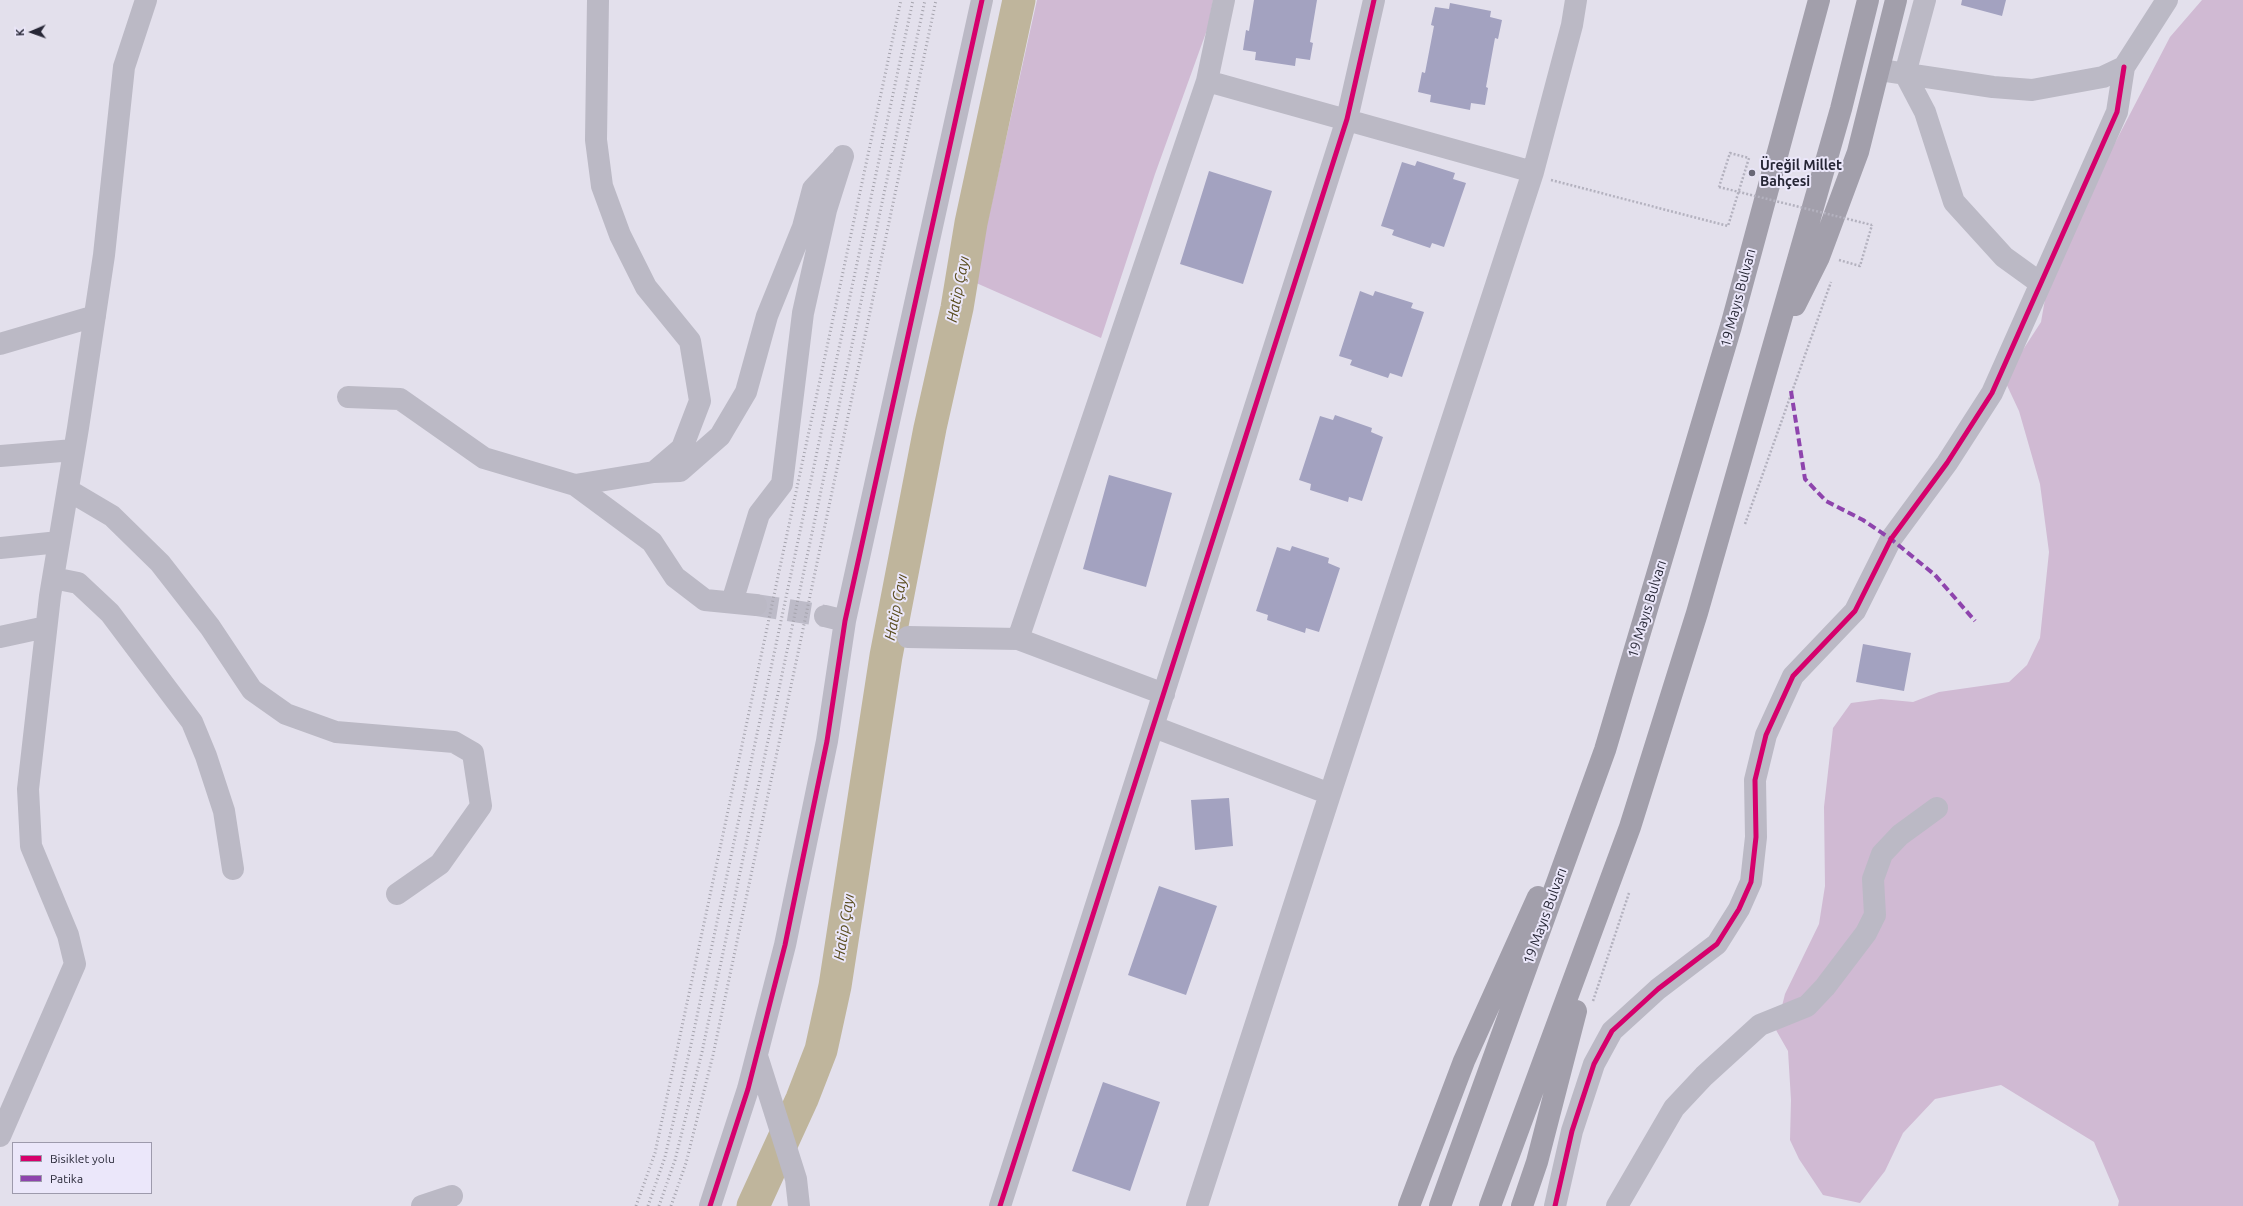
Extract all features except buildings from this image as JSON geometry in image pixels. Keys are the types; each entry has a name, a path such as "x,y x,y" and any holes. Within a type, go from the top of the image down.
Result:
{"highway":[{"name":"19 Mayıs Bulvarı","path":"1440,1206 1605,750 1731,326 1819,0"},
{"path":"1522,1206 1537,1162 1572,1027 1630,827 1697,613 1772,352 1841,109 1868,0"},
{"path":"1772,352 1819,257 1858,152 1880,70 1896,0"},
{"path":"1409,1206 1464,1061 1605,750"},
{"path":"1490,1206 1630,827"}],"street":[{"path":"0,1136 75,964 68,935 31,846 28,789 46,627 104,255 124,67 146,0"},
{"path":"598,0 596,140 602,186 620,235 646,287 690,340 700,401 682,448 654,472"},
{"path":"710,1206 748,1089 785,945 827,741 845,621 982,0"},
{"path":"1018,639 1207,81 1224,0"},
{"path":"1000,1206 1347,119 1374,0"},
{"path":"1197,1206 1330,794 1541,176 1576,0"},
{"path":"1925,0 1905,74 1925,112 1954,202 2004,257 2040,283"},
{"path":"1554,1206 1572,1130 1594,1064 1612,1031 1658,988 1717,944 1739,909 1751,882 1756,837 1755,780 1766,735 1793,676 1855,611 1891,539 1947,463 1992,393 2117,112 2124,67 2167,0"},
{"path":"1880,70 1993,87 2032,90 2103,77 2124,67"},
{"path":"1207,81 1347,119 1541,176"},
{"path":"575,485 654,472 680,471 720,436 746,392 767,316 803,227 813,188 843,156 826,210 803,313 782,484 759,514 732,602"},
{"path":"0,344 95,316"},
{"path":"348,397 400,399 484,458 575,485 652,542 675,576 705,600 756,605"},
{"path":"0,456 74,450"},
{"path":"68,490 112,516 160,563 210,627 252,690 286,714 336,732 454,742 474,753 481,806 440,864 397,894"},
{"path":"0,548 59,542"},
{"path":"53,578 78,583 110,613 192,722 206,756 224,811 233,870"},
{"path":"824,616 845,621"},
{"path":"0,638 46,627"},
{"path":"908,637 1018,639 1164,694"},
{"path":"1154,727 1330,794"},
{"path":"1617,1206 1674,1108 1699,1081 1760,1025 1807,1006 1825,987 1866,933 1875,915 1873,879 1882,854 1900,835 1937,808"},
{"path":"757,1056 796,1179 799,1206"},
{"path":"422,1206 452,1196"}],"path":[{"path":"1541,176 1728,226 1750,158 1730,153 1719,187 1872,225 1860,266 1839,260"},
{"path":"1850,222 1853,215"},
{"path":"1836,267 1841,252"},
{"path":"1744,528 1833,275"},
{"path":"1591,1007 1630,889"}],"shaded area":[{"path":"1037,0 1213,0 1208,27 1155,174 1101,338 974,282"},
{"path":"2202,0 2243,0 2243,1206 2118,1206 2119,1201 2094,1142 2001,1085 1935,1099 1903,1133 1885,1171 1860,1203 1823,1195 1799,1159 1790,1140 1791,1100 1788,1051 1776,1030 1785,994 1819,924 1825,886 1824,807 1833,728 1851,703 1881,699 1913,702 1939,692 2009,682 2027,665 2040,638 2049,552 2040,484 2019,411 2004,379 2041,322 2048,282 2103,166 2170,37"}],"waterway":[{"name":"Hatip Çayı","path":"753,1206 802,1099 821,1050 835,986 886,656 930,428 957,308 971,223 1019,0"}],"tunnel":[{"path":"756,605 825,616"}],"railway":[{"path":"636,1206 655,1153 901,0"},
{"path":"648,1206 665,1157 690,1049 913,0"},
{"path":"659,1206 675,1160 702,1052 925,0"},
{"path":"671,1206 686,1163 713,1055 936,0"}],"marked path":[{"path":"1791,391 1805,479 1826,501 1863,520 1891,539 1935,575 1975,621"}],"cycle path":[{"path":"710,1206 748,1089 785,945 827,741 845,621 982,0"},
{"path":"1000,1206 1347,119 1374,0"},
{"path":"1555,1206 1572,1131 1594,1064 1612,1031 1658,989 1717,944 1739,909 1751,882 1756,837 1755,780 1766,735 1793,676 1855,611 1891,539 1947,463 1992,393 2117,112 2124,67"}],"place":[{"name":"Üreğil Millet Bahçesi","path":"1752,173"}]}
